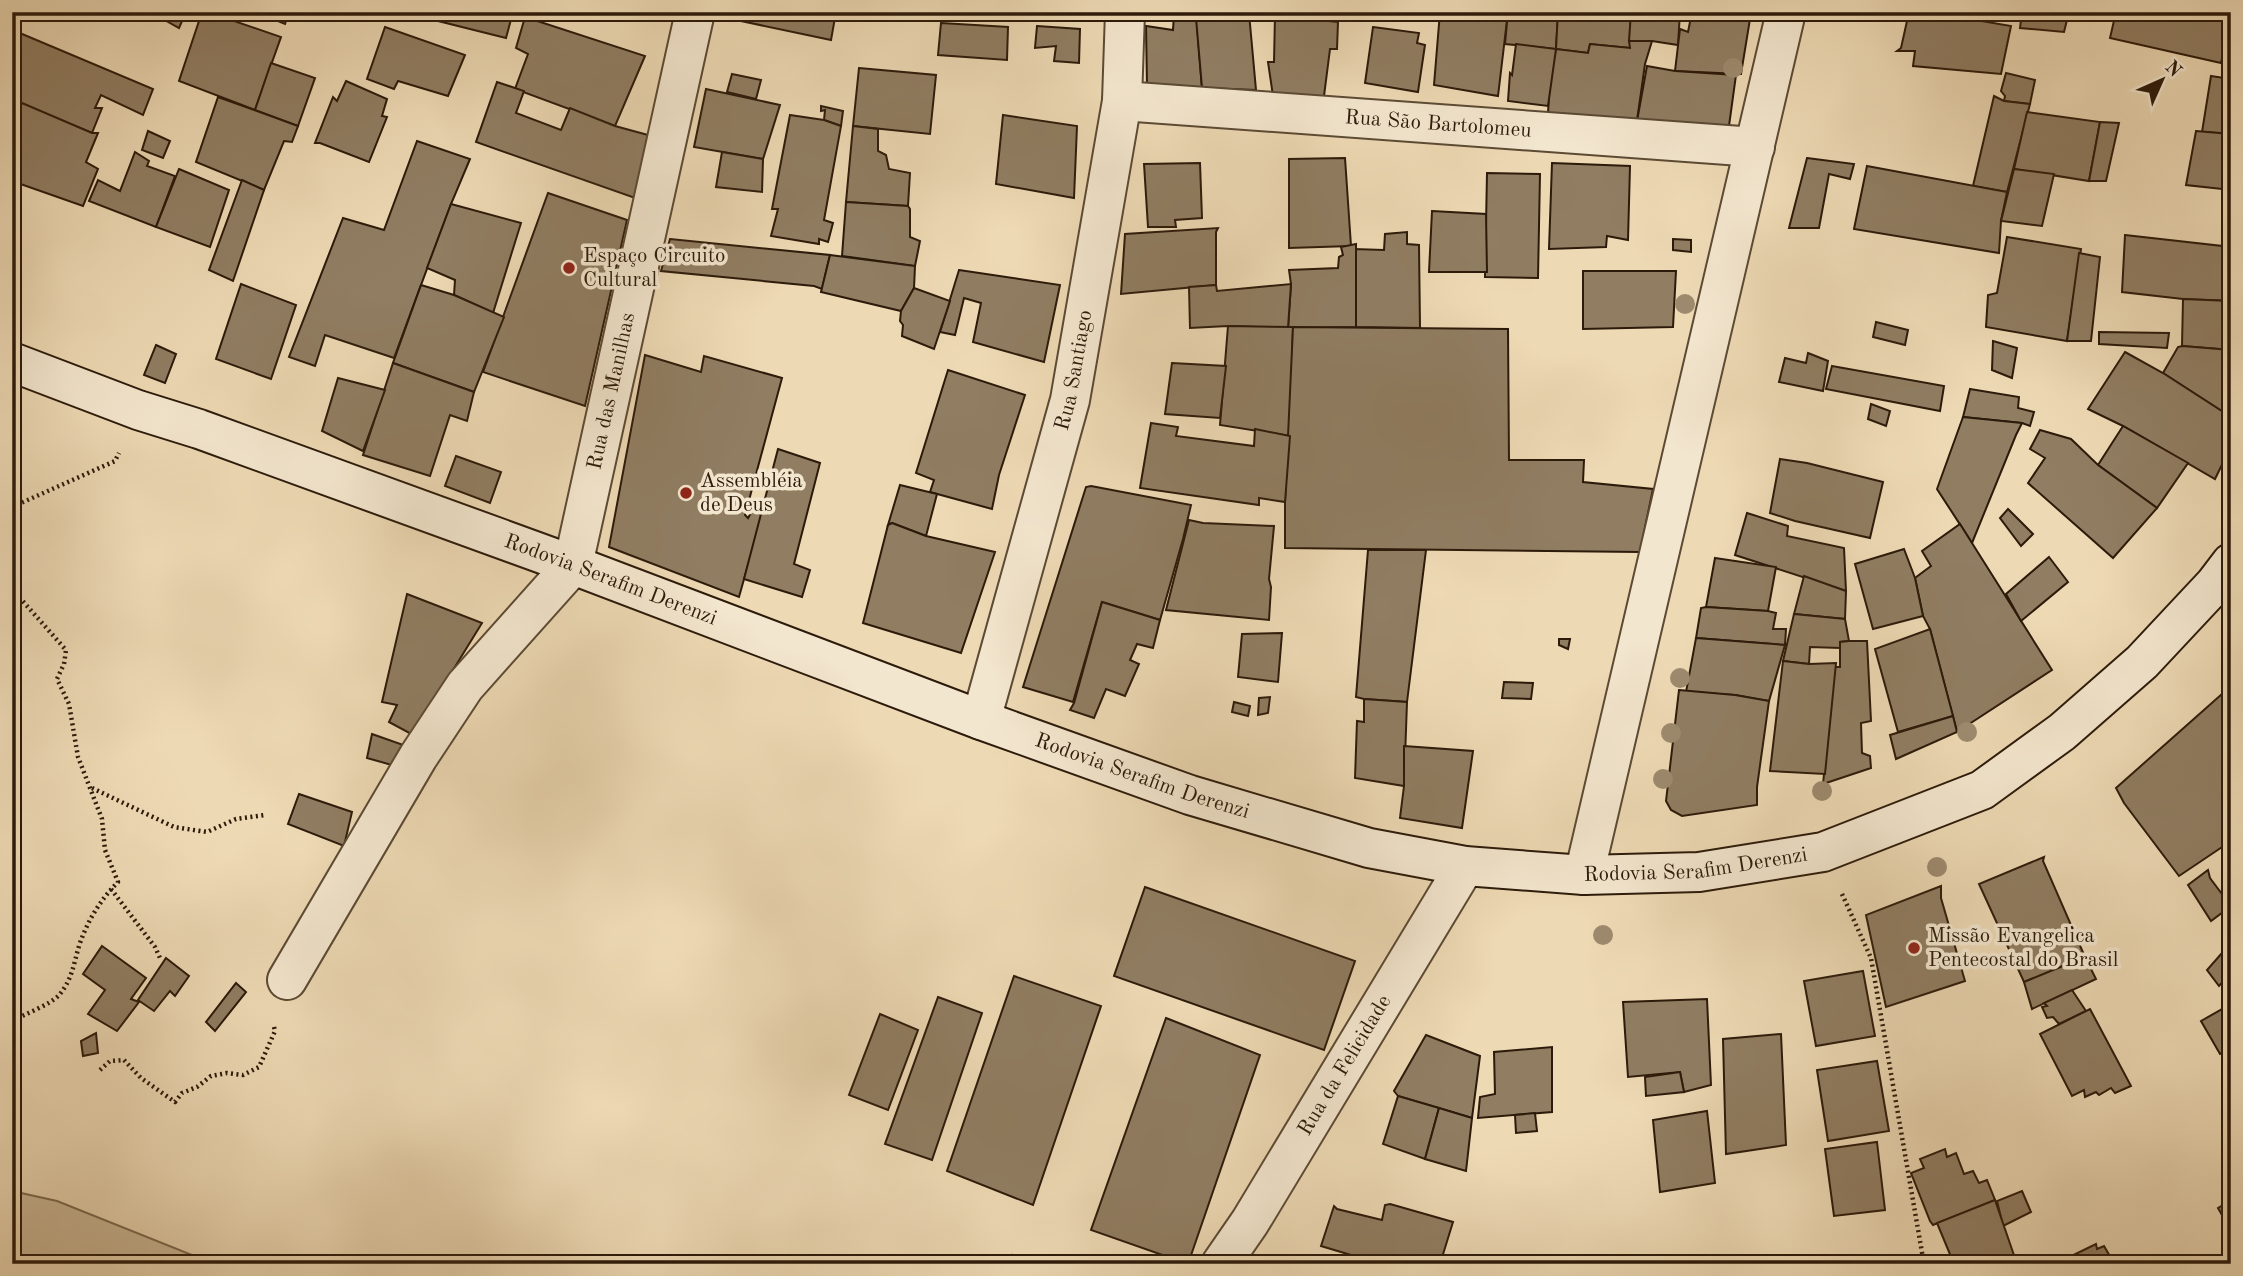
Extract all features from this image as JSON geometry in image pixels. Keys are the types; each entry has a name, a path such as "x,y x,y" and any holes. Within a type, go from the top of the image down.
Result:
{"street":[{"name":"Rua das Manilhas","path":"573,565 695,12"},
{"name":"Rua Santiago","path":"981,720 1070,400 1122,101 1125,12"},
{"path":"1584,875 1786,12"},
{"name":"Rua São Bartolomeu","path":"1122,101 1755,147"},
{"name":"Rodovia Serafim Derenzi","path":"12,362 138,410 211,433 573,565 981,720 1190,796 1369,848 1465,866 1584,875 1699,872 1823,852 1982,790 2062,732 2142,662 2215,584 2231,563"},
{"path":"287,980 418,757 465,687 573,565"},
{"name":"Rua da Felicidade","path":"1221,1264 1250,1222 1465,866"}],"path":[{"path":"12,507 115,461 138,410"},
{"path":"12,589 66,650 64,664 57,679 69,704 78,757 102,819 105,850 118,882 104,896 89,923 80,942 73,972 59,996 12,1021"},
{"path":"91,787 174,827 207,832 236,819 265,815"},
{"path":"1823,852 1871,958 1924,1264"},
{"path":"111,889 155,947 160,958"},
{"path":"100,1070 110,1061 124,1060 141,1078 175,1102 182,1093 197,1087 211,1076 227,1073 243,1075 259,1067 267,1050 275,1031 273,1016 283,999 287,980"}],"shaded area":[{"path":"12,1191 57,1201 202,1259 204,1264 12,1264"}],"building":[{"path":"154,12 186,12 179,28"},
{"path":"202,12 281,37 255,110 179,81"},
{"path":"256,12 289,12 285,24"},
{"path":"433,12 513,12 506,38 430,19"},
{"path":"723,12 836,12 831,40 722,17"},
{"path":"1196,12 1202,88 1147,86 1146,26 1173,30 1174,14"},
{"path":"1326,12 1355,12 1355,16"},
{"path":"1396,12 1435,12 1434,20"},
{"path":"1440,12 1472,12 1488,16 1489,12 1508,12 1498,96 1434,85"},
{"path":"1508,12 1558,12 1556,49 1505,44"},
{"path":"1558,12 1631,12 1630,48 1590,44 1588,53 1556,49"},
{"path":"1631,12 1680,12 1678,45 1629,41"},
{"path":"1692,12 1712,12 1750,19 1741,74 1675,71 1680,29 1688,32"},
{"path":"1909,12 1929,12 2011,26 2001,74 1913,66 1915,51 1897,51 1901,48"},
{"path":"2022,12 2069,12 2064,32 2020,28"},
{"path":"2116,12 2230,12 2227,23 2231,23 2231,44 2225,44 2221,63 2110,38"},
{"path":"1249,13 1256,90 1202,88 1196,18"},
{"path":"1275,15 1338,22 1337,49 1330,49 1322,98 1273,96 1268,62 1274,62"},
{"path":"525,17 645,56 615,126 515,89 528,54 516,48"},
{"path":"941,23 1008,27 1007,60 938,55"},
{"path":"1037,26 1080,29 1079,63 1054,61 1056,46 1035,48"},
{"path":"385,27 465,55 448,96 398,81 394,89 367,79"},
{"path":"1373,27 1419,33 1417,43 1425,45 1418,92 1365,83"},
{"path":"15,31 153,89 143,115 101,95 95,108 102,108 92,133 12,100 12,37"},
{"path":"1629,41 1652,41 1645,64 1637,121 1548,113 1550,80 1556,49 1588,53 1590,44 1630,48"},
{"path":"1516,44 1556,49 1548,106 1508,101"},
{"path":"271,63 315,78 298,126 255,110"},
{"path":"1647,66 1675,71 1736,75 1729,126 1637,121"},
{"path":"859,68 936,75 930,134 853,126"},
{"path":"2006,73 2035,80 2030,104 2004,101 2005,96 2001,91"},
{"path":"732,74 761,80 756,99 727,92"},
{"path":"2211,76 2231,79 2231,134 2202,132"},
{"path":"346,81 387,99 382,116 387,117 369,162 315,143 333,97 337,101"},
{"path":"497,82 524,91 516,113 561,130 570,108 615,126 648,135 635,198 476,142"},
{"path":"706,89 780,105 763,159 694,147"},
{"path":"1994,96 2004,101 2030,104 2007,192 1973,186"},
{"path":"218,97 298,126 292,142 284,141 264,190 196,162"},
{"path":"22,103 92,133 98,133 86,162 98,169 83,206 12,181 12,128"},
{"path":"821,106 843,111 841,126 824,120 825,110 821,111"},
{"path":"2027,112 2100,122 2089,181 2014,169"},
{"path":"790,115 824,120 841,126 824,220 833,223 828,242 819,239 819,244 771,236 778,209 772,209"},
{"path":"1003,115 1077,126 1074,198 996,184"},
{"path":"2100,122 2119,123 2106,181 2089,181"},
{"path":"853,126 878,129 878,151 886,155 889,169 910,173 908,206 846,202"},
{"path":"148,131 170,141 163,158 142,150"},
{"path":"2196,131 2231,134 2231,190 2186,185"},
{"path":"417,141 470,159 394,358 325,335 315,366 289,357 343,218 384,230"},
{"path":"135,152 149,161 147,166 175,176 156,227 89,201 98,180 120,191"},
{"path":"722,152 763,159 762,192 716,187"},
{"path":"1345,158 1351,246 1289,248 1289,159"},
{"path":"1807,158 1854,164 1850,179 1829,174 1819,228 1789,228"},
{"path":"1200,163 1202,218 1175,220 1176,227 1148,227 1144,164"},
{"path":"1552,163 1630,166 1628,240 1607,236 1606,247 1549,249"},
{"path":"1867,166 2007,192 2001,221 1999,253 1854,229"},
{"path":"179,169 229,190 210,247 156,227"},
{"path":"2014,169 2054,174 2042,226 2001,221"},
{"path":"1487,173 1540,174 1538,278 1485,277"},
{"path":"242,180 264,190 233,281 209,270"},
{"name":"Espaço Circuito Cultural","path":"548,193 627,220 585,406 483,372"},
{"path":"846,202 908,206 910,237 920,241 915,266 842,256"},
{"path":"451,204 521,223 493,313 454,295 455,280 427,268"},
{"path":"1432,211 1486,214 1487,272 1429,272"},
{"path":"1218,228 1216,285 1121,294 1125,234"},
{"path":"1407,232 1407,244 1419,245 1420,328 1356,327 1354,249 1384,250 1385,234"},
{"path":"2125,235 2231,247 2231,301 2122,292"},
{"path":"2007,237 2081,249 2067,341 1986,327 1988,295 1997,293"},
{"path":"670,239 830,255 822,289 661,271"},
{"path":"1673,239 1691,240 1691,252 1673,250"},
{"path":"1356,244 1356,327 1288,328 1291,284 1289,270 1338,268 1339,257 1343,255 1341,247"},
{"path":"2079,253 2100,257 2091,341 2067,341"},
{"path":"830,255 915,266 914,288 901,311 821,292"},
{"path":"959,270 1060,285 1044,362 973,342 981,303 964,298 955,335 940,332"},
{"path":"1583,271 1676,271 1673,327 1583,329"},
{"path":"241,284 296,305 271,379 216,359"},
{"path":"1291,284 1288,328 1190,328 1189,287 1216,285 1217,291"},
{"path":"421,285 454,295 504,317 474,392 393,363"},
{"path":"914,288 950,301 934,349 902,336 901,311"},
{"path":"2183,299 2231,301 2231,350 2182,346"},
{"path":"1876,322 1908,330 1905,345 1873,337"},
{"path":"1228,326 1293,327 1290,436 1220,425"},
{"path":"1293,327 1508,329 1509,460 1584,460 1583,482 1653,489 1640,552 1285,548"},
{"path":"2099,332 2169,333 2167,348 2099,344"},
{"path":"1993,341 2017,348 2012,378 1992,370"},
{"path":"156,345 176,354 165,383 144,375"},
{"path":"2178,347 2231,350 2231,417 2163,373"},
{"path":"2125,352 2231,417 2231,446 2215,479 2088,409"},
{"path":"1808,353 1828,361 1823,391 1779,382 1785,358 1806,363"},
{"name":"Assembléia de Deus","path":"645,355 701,372 704,356 782,378 745,515 748,518 752,511 762,515 739,597 609,547"},
{"path":"393,363 474,392 467,421 450,415 430,476 363,455"},
{"path":"1172,363 1226,366 1220,418 1165,414"},
{"path":"1832,366 1944,386 1940,411 1826,389"},
{"path":"948,370 1025,395 999,475 992,509 930,492 934,480 916,473"},
{"path":"338,378 385,390 363,451 322,431"},
{"path":"1970,389 2019,397 2018,408 2034,412 2030,426 1963,417"},
{"path":"1871,404 1890,411 1886,426 1868,419"},
{"path":"1963,417 2022,423 1972,543 1937,489"},
{"path":"1151,423 1178,427 1176,436 1254,446 1255,429 1290,436 1285,502 1259,498 1259,505 1140,488"},
{"path":"2123,426 2188,463 2157,508 2098,465"},
{"path":"2040,430 2071,439 2098,465 2157,508 2113,558 2028,483 2045,458 2030,449"},
{"path":"778,449 820,463 794,564 810,570 802,597 744,579"},
{"path":"456,456 501,472 490,503 445,486"},
{"path":"1780,459 1883,482 1870,538 1770,513"},
{"path":"900,485 937,494 926,536 892,523 888,525"},
{"path":"1086,487 1191,505 1160,620 1102,602 1073,702 1023,687"},
{"path":"2008,509 2033,534 2021,546 2000,518"},
{"path":"1747,513 1788,526 1787,536 1844,548 1846,591 1735,555"},
{"path":"1189,520 1274,526 1269,579 1269,620 1166,610"},
{"path":"892,523 926,536 995,552 961,653 863,623 888,525"},
{"path":"1960,524 2052,670 1957,732 1930,629 1923,616 1915,578 1931,566 1922,551"},
{"path":"1904,549 1915,578 1923,616 1873,629 1855,564"},
{"path":"1368,550 1426,550 1407,702 1356,697"},
{"path":"2049,557 2068,582 2021,621 2006,594"},
{"path":"1715,558 1776,567 1768,611 1706,607"},
{"path":"1804,576 1846,591 1845,619 1794,614"},
{"path":"407,594 482,623 413,735 389,722 397,705 382,702"},
{"path":"1102,602 1160,620 1153,648 1137,644 1130,660 1139,664 1125,696 1106,689 1094,718 1070,710"},
{"path":"1701,608 1776,613 1773,629 1786,629 1785,645 1696,638"},
{"path":"1794,614 1845,619 1849,641 1840,642 1840,648 1810,647 1809,664 1783,661"},
{"path":"1930,629 1953,716 1898,732 1875,649"},
{"path":"1282,633 1278,682 1238,677 1242,634"},
{"path":"1696,638 1785,645 1769,701 1735,695 1686,692"},
{"path":"1559,639 1570,639 1568,649 1559,645"},
{"path":"1867,641 1871,721 1861,723 1862,753 1870,756 1871,768 1823,784 1835,667 1840,667 1840,642"},
{"path":"1783,661 1836,663 1825,774 1770,771"},
{"path":"1504,682 1533,683 1531,699 1502,698"},
{"path":"2231,686 2231,841 2179,876 2124,803 2116,788"},
{"path":"1679,690 1769,701 1757,805 1682,816 1671,810 1666,801"},
{"path":"1270,697 1268,713 1258,715 1259,698"},
{"path":"1364,699 1407,702 1404,786 1355,778 1357,721 1364,722"},
{"path":"1234,702 1250,706 1248,716 1232,712"},
{"path":"1953,716 1957,732 1896,759 1890,735"},
{"path":"372,734 409,747 399,767 367,758"},
{"path":"1404,746 1473,751 1462,828 1400,818 1404,786"},
{"path":"299,794 352,812 344,846 288,824"},
{"path":"2044,857 2043,861 2085,957 2024,982 1979,884"},
{"path":"2208,870 2210,878 2231,906 2211,921 2188,885"},
{"name":"Missão Evangelica Pentecostal do Brasil","path":"1941,886 1941,898 1965,981 1886,1007 1866,915"},
{"path":"1145,887 1355,961 1324,1050 1114,976"},
{"path":"2229,945 2231,973 2219,986 2207,970"},
{"path":"102,946 146,978 131,999 139,1002 117,1031 88,1014 105,990 83,974"},
{"path":"2085,957 2096,979 2032,1009 2024,982"},
{"path":"166,958 189,976 175,996 170,991 154,1011 138,1000"},
{"path":"1863,971 1875,1036 1816,1046 1804,981"},
{"path":"1014,976 1101,1006 1033,1205 947,1171"},
{"path":"236,983 246,992 215,1031 206,1022"},
{"path":"2072,990 2086,1011 2059,1024 2053,1017 2047,1018 2042,1007 2047,1006 2044,1003"},
{"path":"938,997 982,1013 932,1160 885,1144"},
{"path":"1707,999 1711,1085 1684,1092 1680,1072 1628,1077 1623,1002"},
{"path":"2231,1004 2231,1048 2220,1054 2201,1021"},
{"path":"2090,1009 2131,1086 2115,1093 2111,1088 2099,1095 2096,1092 2085,1097 2084,1090 2072,1096 2040,1034"},
{"path":"880,1014 918,1030 888,1110 849,1095"},
{"path":"1166,1018 1260,1055 1188,1264 1091,1230"},
{"path":"96,1033 98,1053 83,1056 81,1041"},
{"path":"1781,1034 1786,1145 1726,1154 1723,1039"},
{"path":"1426,1035 1480,1056 1472,1118 1398,1096 1394,1091"},
{"path":"1552,1047 1552,1112 1478,1118 1480,1097 1495,1094 1494,1052"},
{"path":"1877,1061 1889,1131 1828,1141 1817,1070"},
{"path":"1680,1072 1684,1092 1646,1096 1645,1077"},
{"path":"1398,1096 1439,1108 1425,1159 1383,1144"},
{"path":"1439,1108 1472,1118 1466,1171 1425,1159"},
{"path":"1707,1111 1715,1183 1660,1192 1653,1120"},
{"path":"1535,1113 1537,1131 1516,1133 1515,1115"},
{"path":"1877,1142 1885,1210 1834,1216 1825,1149"},
{"path":"1945,1149 1947,1157 1956,1153 1964,1174 1973,1171 1979,1183 1987,1180 1995,1200 1933,1225 1911,1173 1924,1168 1920,1159"},
{"path":"2022,1191 2031,1212 2003,1226 1997,1201"},
{"path":"1995,1200 2017,1264 1987,1264 1985,1260 1975,1264 1954,1264 1937,1223"},
{"path":"2231,1200 2231,1231 2218,1208"},
{"path":"1390,1204 1453,1222 1440,1264 1381,1264 1321,1246 1334,1206 1382,1220 1385,1205"},
{"path":"2096,1244 2097,1249 2104,1246 2111,1258 2102,1261 2104,1264 2055,1264"},
{"path":"1012,1255 1024,1264 1005,1264"},
{"path":"1793,1257 1795,1264 1767,1264"}],"place":[{"name":"Espaço Circuito Cultural","path":"569,268"},
{"name":"Assembléia de Deus","path":"686,493"},
{"name":"Missão Evangelica Pentecostal do Brasil","path":"1914,948"}]}
